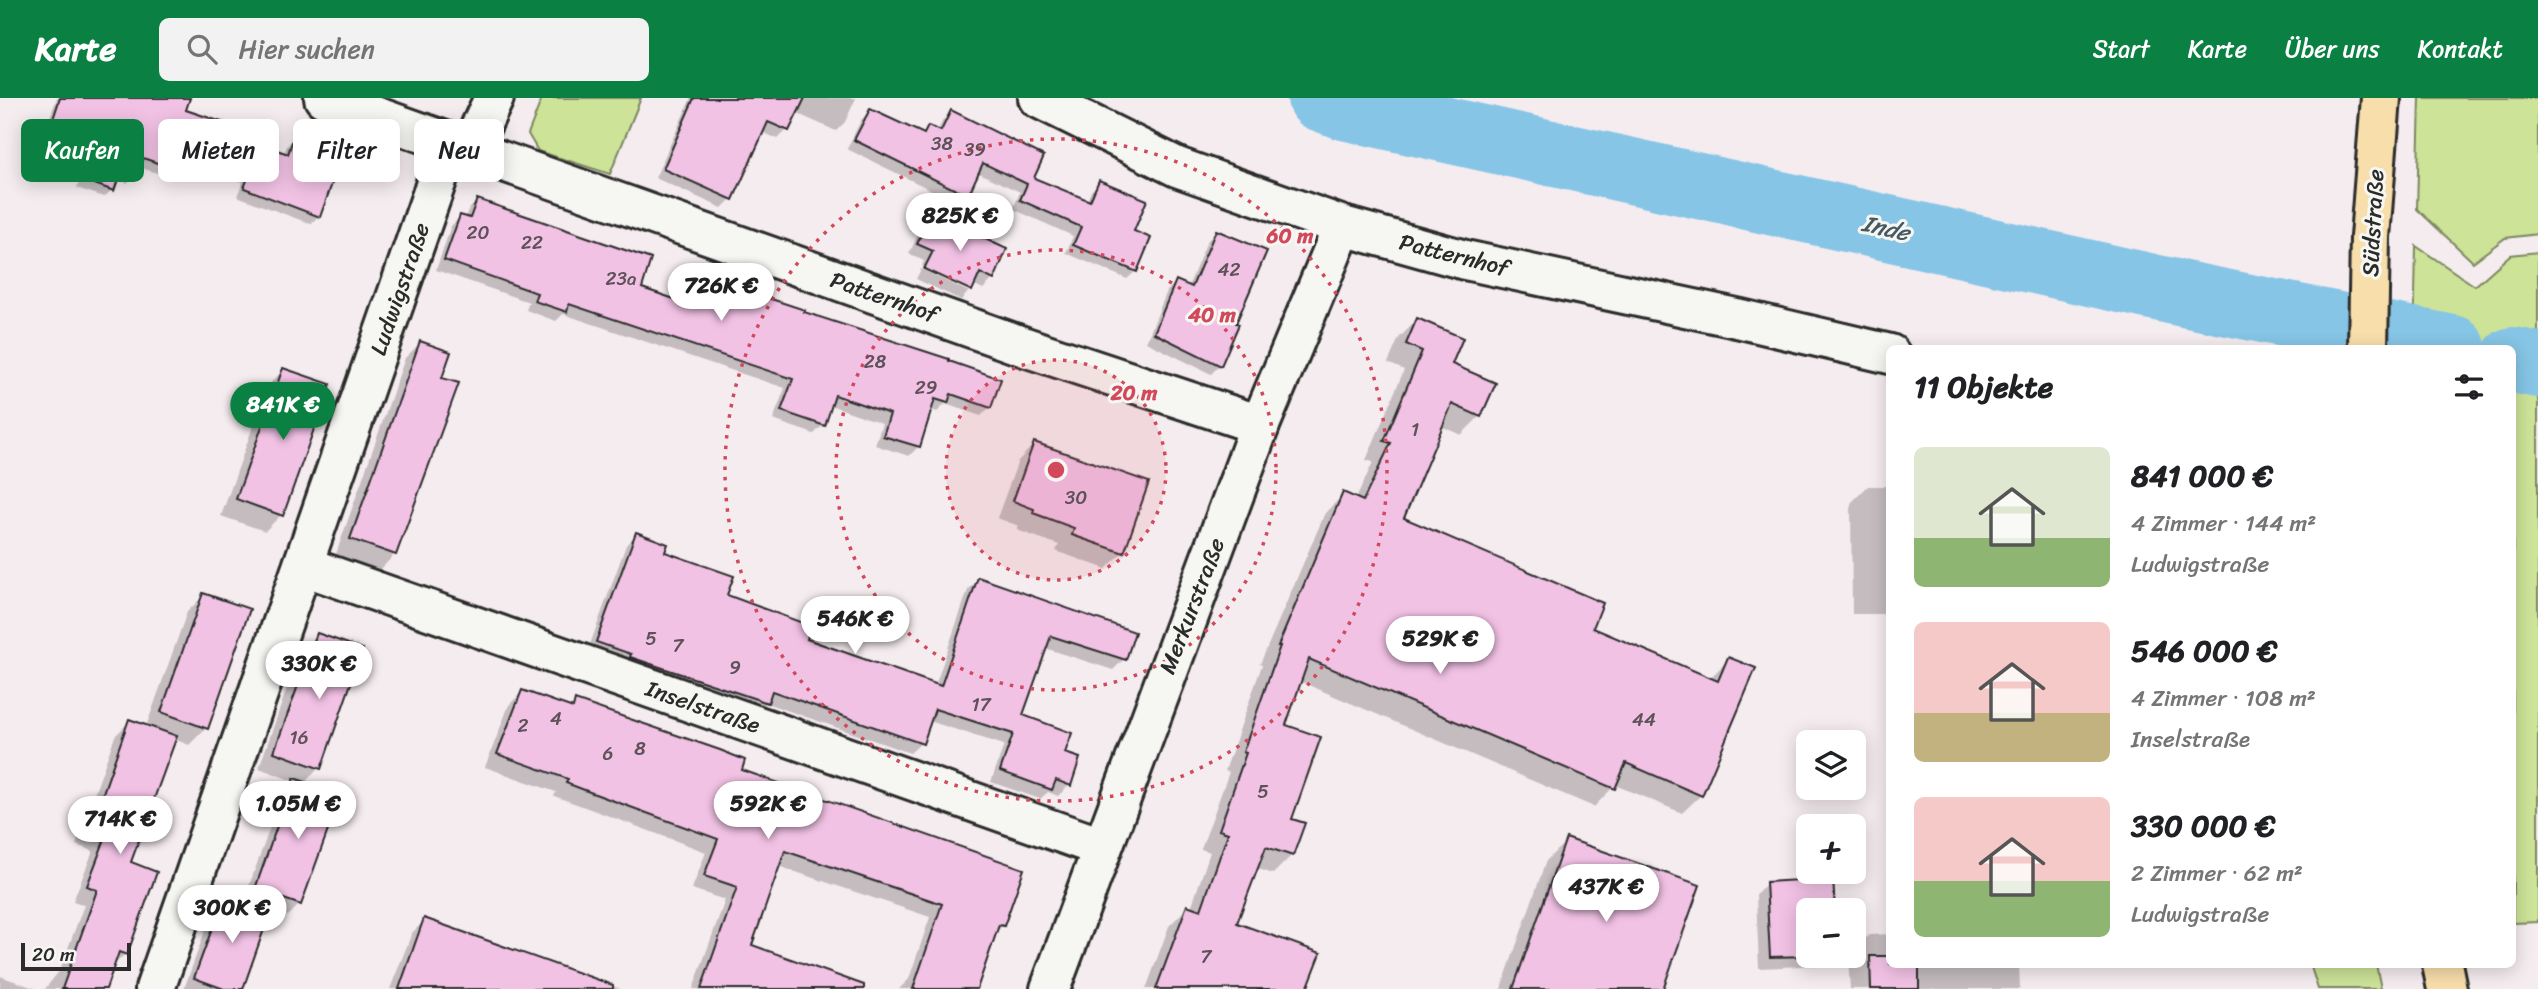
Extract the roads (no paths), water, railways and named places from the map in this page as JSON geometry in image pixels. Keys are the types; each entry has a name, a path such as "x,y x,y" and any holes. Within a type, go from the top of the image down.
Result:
{"main road":[{"name":"Südstraße","path":"2368,345 2370,237 2381,98"},
{"path":"2443,968 2447,989"}],"street":[{"name":"Patternhof","path":"324,98 414,131"},
{"path":"479,119 494,98"},
{"name":"Patternhof","path":"1038,98 1177,167 1343,226 1465,260 1886,353"},
{"name":"Patternhof","path":"504,163 1028,348 1260,425"},
{"name":"Ludwigstraße","path":"155,989 304,566 446,182"},
{"name":"Merkurstraße","path":"1050,989 1260,425 1343,226"},
{"name":"Inselstraße","path":"304,566 1101,847"}],"waterway":[{"name":"Inde","path":"1320,98 1344,107 2184,294 2438,345"},
{"name":"Inde","path":"2516,361 2538,365"}]}
